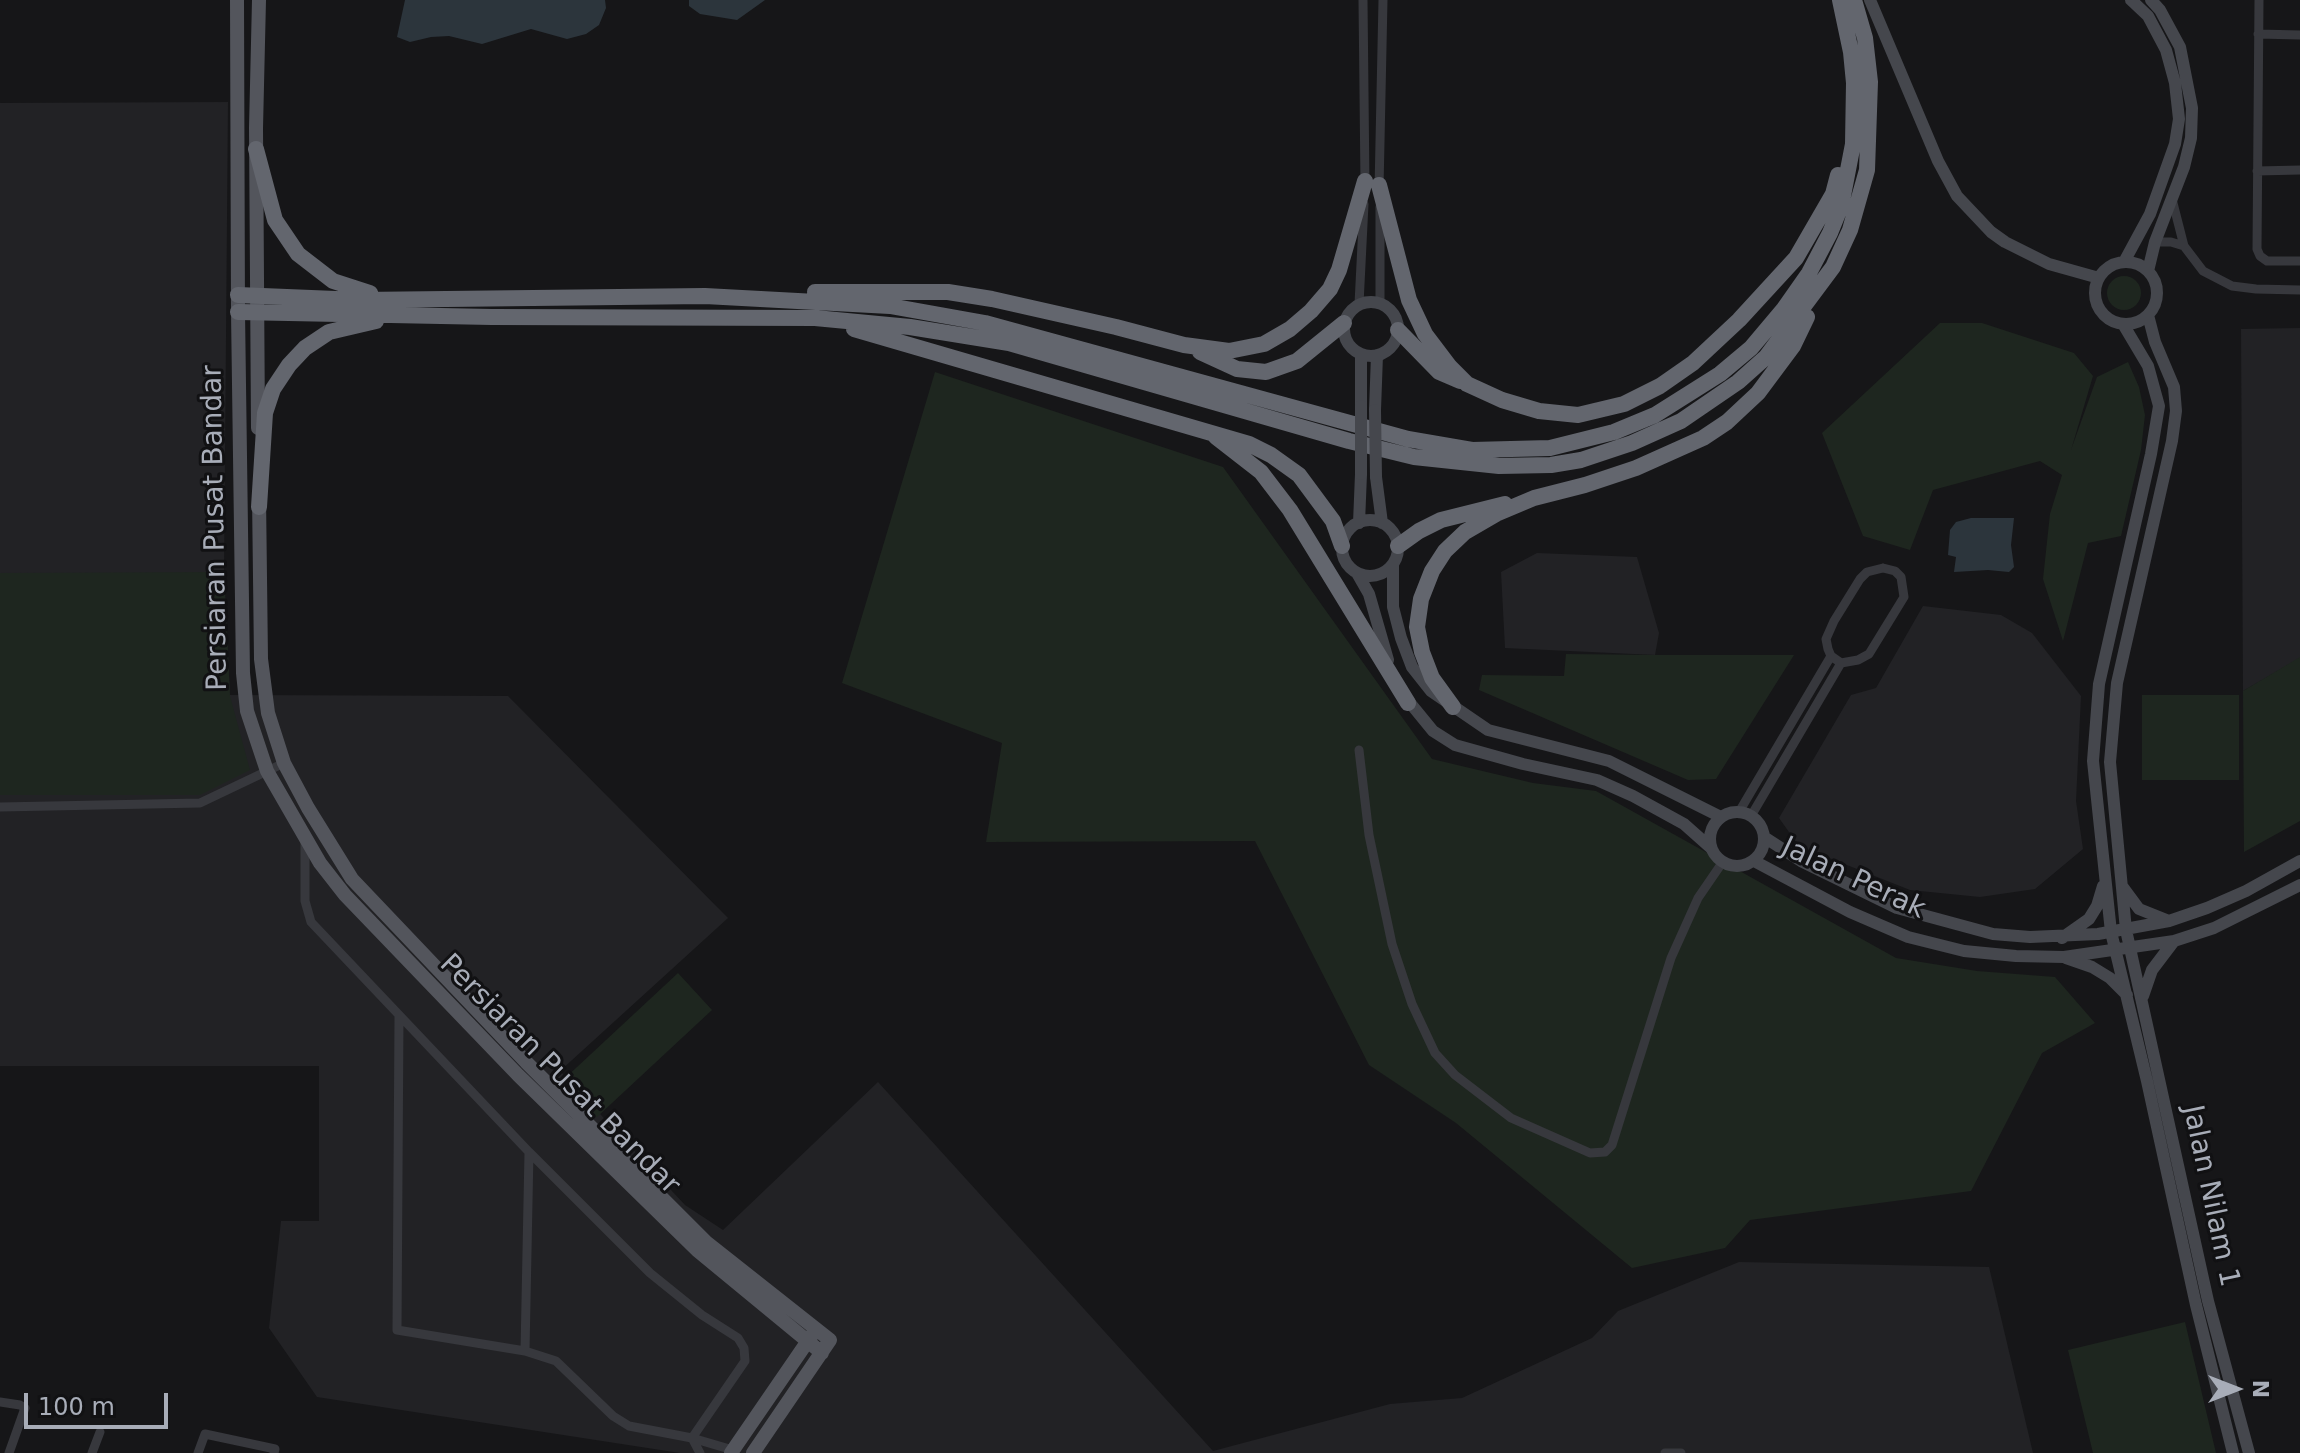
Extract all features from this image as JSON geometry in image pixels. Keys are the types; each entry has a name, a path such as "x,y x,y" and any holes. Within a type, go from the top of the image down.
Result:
{"highway":[{"path":"705,296 890,306 985,323 1408,439 1472,450 1550,448 1614,432 1655,415 1720,374 1751,348 1809,273 1830,233 1841,206 1853,144 1854,83 1840,0"},
{"path":"238,303 815,318 910,327 1009,343 1334,437 1414,457 1499,466 1551,465 1581,460 1632,443 1681,421 1738,382 1766,357 1833,267 1850,230 1867,170 1870,82 1865,38 1854,0"},
{"path":"1398,330 1439,372 1502,400 1539,411 1578,415 1624,404 1660,386 1693,363 1739,320 1796,258 1828,204 1842,161 1853,144"},
{"path":"256,149 275,220 298,254 333,281 402,307"},
{"path":"259,507 265,413 273,389 289,365 305,348 329,332 402,307 855,291 948,292 992,299 1184,345 1229,351 1264,344 1290,329 1330,289 1372,183"},
{"path":"1372,183 1409,300 1425,334 1467,384"},
{"path":"1398,546 1441,520 1534,498 1636,468 1703,438 1727,422 1758,393 1793,346 1821,286"},
{"path":"815,318 1249,444 1299,475 1333,521 1342,546"},
{"path":"1184,345 1237,369 1266,372 1297,361 1344,323"},
{"path":"1208,431 1261,472 1290,510 1408,703"},
{"path":"1453,707 1432,678 1422,652 1417,627 1421,599 1432,571 1445,551 1465,532 1496,514 1534,498"}],"main road":[{"name":"Persiaran Pusat Bandar","path":"237,0 243,673 247,711 267,771 305,837 345,895 518,1075 697,1250 813,1335"},
{"name":"Persiaran Pusat Bandar","path":"259,0 256,304 263,689 284,763 352,879 439,972 706,1242 826,1346 753,1453"},
{"path":"1870,0 1938,161 1957,196 1991,232 2005,242 2058,267 2099,278"},
{"path":"2124,262 2150,214 2175,144 2179,119 2175,83 2166,50 2148,16 2131,0"},
{"path":"2148,271 2191,138 2192,108 2180,47 2160,10 2151,0"},
{"path":"2124,262 2133,262 2148,271 2157,297 2148,315 2123,324 2107,318 2097,304 2095,286 2099,278 2109,266 2124,262"},
{"path":"1380,303 1393,314 1398,330 1391,346 1377,355 1361,354 1347,342 1344,323 1359,304 1380,303"},
{"name":"Jalan Nilam 1","path":"2148,315 2155,342 2174,387 2176,411 2172,441 2117,683 2110,762 2126,930 2208,1301 2249,1453"},
{"name":"Jalan Nilam 1","path":"2123,324 2148,366 2159,406 2096,699 2093,761 2111,932 2233,1453"},
{"path":"1359,523 1361,354"},
{"path":"1377,355 1376,477 1382,523"},
{"path":"1359,523 1382,523 1393,532 1398,546 1393,564 1393,607 1412,667 1431,691 1488,730 1609,761 1721,817 1745,814 1760,825 1764,837 1760,854 1754,861 1739,867 1722,863 1711,848 1684,824 1633,796 1597,780 1455,745 1433,731 1408,703 1385,654 1369,594 1357,573 1346,562 1342,546 1348,532 1359,523"},
{"path":"1357,573 1373,576 1388,570 1393,564"},
{"path":"1711,848 1711,831 1721,817"},
{"name":"Jalan Perak","path":"1764,837 1801,861 1897,908 1993,934 2062,938 2169,921 2246,891 2300,861"},
{"name":"Jalan Perak","path":"1754,861 1850,912 1908,937 1992,955 2064,957 2174,941 2214,928 2300,885"},
{"path":"2062,938 2089,919 2097,906 2105,876"},
{"path":"2122,886 2139,909 2169,921"},
{"path":"2142,1000 2152,970 2174,941"},
{"path":"2064,957 2092,967 2110,978 2127,995"},
{"path":"732,1452 813,1335"}],"street":[{"path":"1363,0 1380,303"},
{"path":"1359,304 1372,183 1383,0"},
{"path":"2259,0 2257,249 2263,259 2300,261"},
{"path":"2258,34 2300,35"},
{"path":"2257,171 2300,170"},
{"path":"2172,199 2184,246 2203,271 2232,286 2300,290"},
{"path":"2155,242 2184,246"},
{"path":"1883,568 1895,571 1901,577 1904,597 1869,654 1841,663 1831,656 1826,639 1853,588 1867,572 1883,568"},
{"path":"1745,814 1831,656"},
{"path":"1745,814 1841,663"},
{"path":"1359,750 1369,835 1392,944 1412,1004 1435,1053 1455,1075 1511,1118 1590,1153 1605,1152 1612,1145 1671,958 1698,898 1722,863"},
{"path":"0,807 200,803 284,763"},
{"path":"305,837 305,901 311,922 529,1152 650,1273 702,1315 738,1338 744,1348 745,1361 692,1438"},
{"path":"399,1017 397,1330 525,1351 556,1361 613,1416 629,1426 692,1438 732,1452"},
{"path":"525,1351 529,1152"},
{"path":"0,1402 25,1408 9,1453"},
{"path":"92,1453 100,1432"},
{"path":"198,1453 205,1434 274,1451"},
{"path":"692,1438 700,1453"},
{"path":"1665,1453 1681,1453"}],"shaded area":[{"path":"405,0 605,0 606,8 599,25 586,34 567,39 531,29 482,44 449,36 410,42 397,37"},
{"path":"689,0 765,0 737,20 700,14 689,6"},
{"path":"228,102 224,572 230,695 508,696 728,918 560,1071 685,1205 723,1230 878,1082 1213,1451 1390,1404 1462,1398 1592,1338 1618,1311 1739,1262 1989,1267 2033,1453 680,1453 317,1397 269,1328 281,1221 319,1221 319,1066 0,1066 0,103"},
{"path":"2124,276 2136,281 2141,293 2136,305 2124,310 2112,305 2107,293 2112,281"},
{"path":"1940,323 1982,323 2074,353 2093,376 2071,450 2097,377 2128,362 2139,387 2145,415 2141,450 2121,536 2088,543 2063,641 2043,579 2050,514 2062,475 2040,461 1933,490 1910,550 1863,536 1822,433"},
{"path":"2300,328 2300,658 2243,691 2241,329"},
{"path":"935,372 1223,467 1432,759 1533,783 1596,791 1896,958 1977,971 2055,977 2095,1023 2042,1053 1971,1191 1750,1220 1725,1248 1632,1268 1456,1123 1369,1065 1255,841 986,842 1002,743 842,683"},
{"path":"1971,518 2014,518 2011,545 2014,567 2009,572 1954,572 1956,557 1948,555 1950,530 1956,522"},
{"path":"1537,553 1637,557 1659,633 1655,655 1505,648 1501,572"},
{"path":"224,572 230,696 250,770 200,795 0,795 0,573"},
{"path":"1923,606 2001,615 2032,633 2081,696 2076,801 2083,849 2035,889 1980,897 1910,890 1799,846 1779,818 1851,695 1876,688"},
{"path":"1566,654 1794,655 1716,779 1688,780 1479,690 1482,675 1564,676"},
{"path":"2300,657 2300,821 2244,852 2243,691"},
{"path":"2142,695 2239,695 2239,780 2142,780"},
{"path":"678,973 712,1010 597,1117 593,1116 562,1081"},
{"path":"2185,1322 2216,1453 2093,1453 2068,1350"}]}
